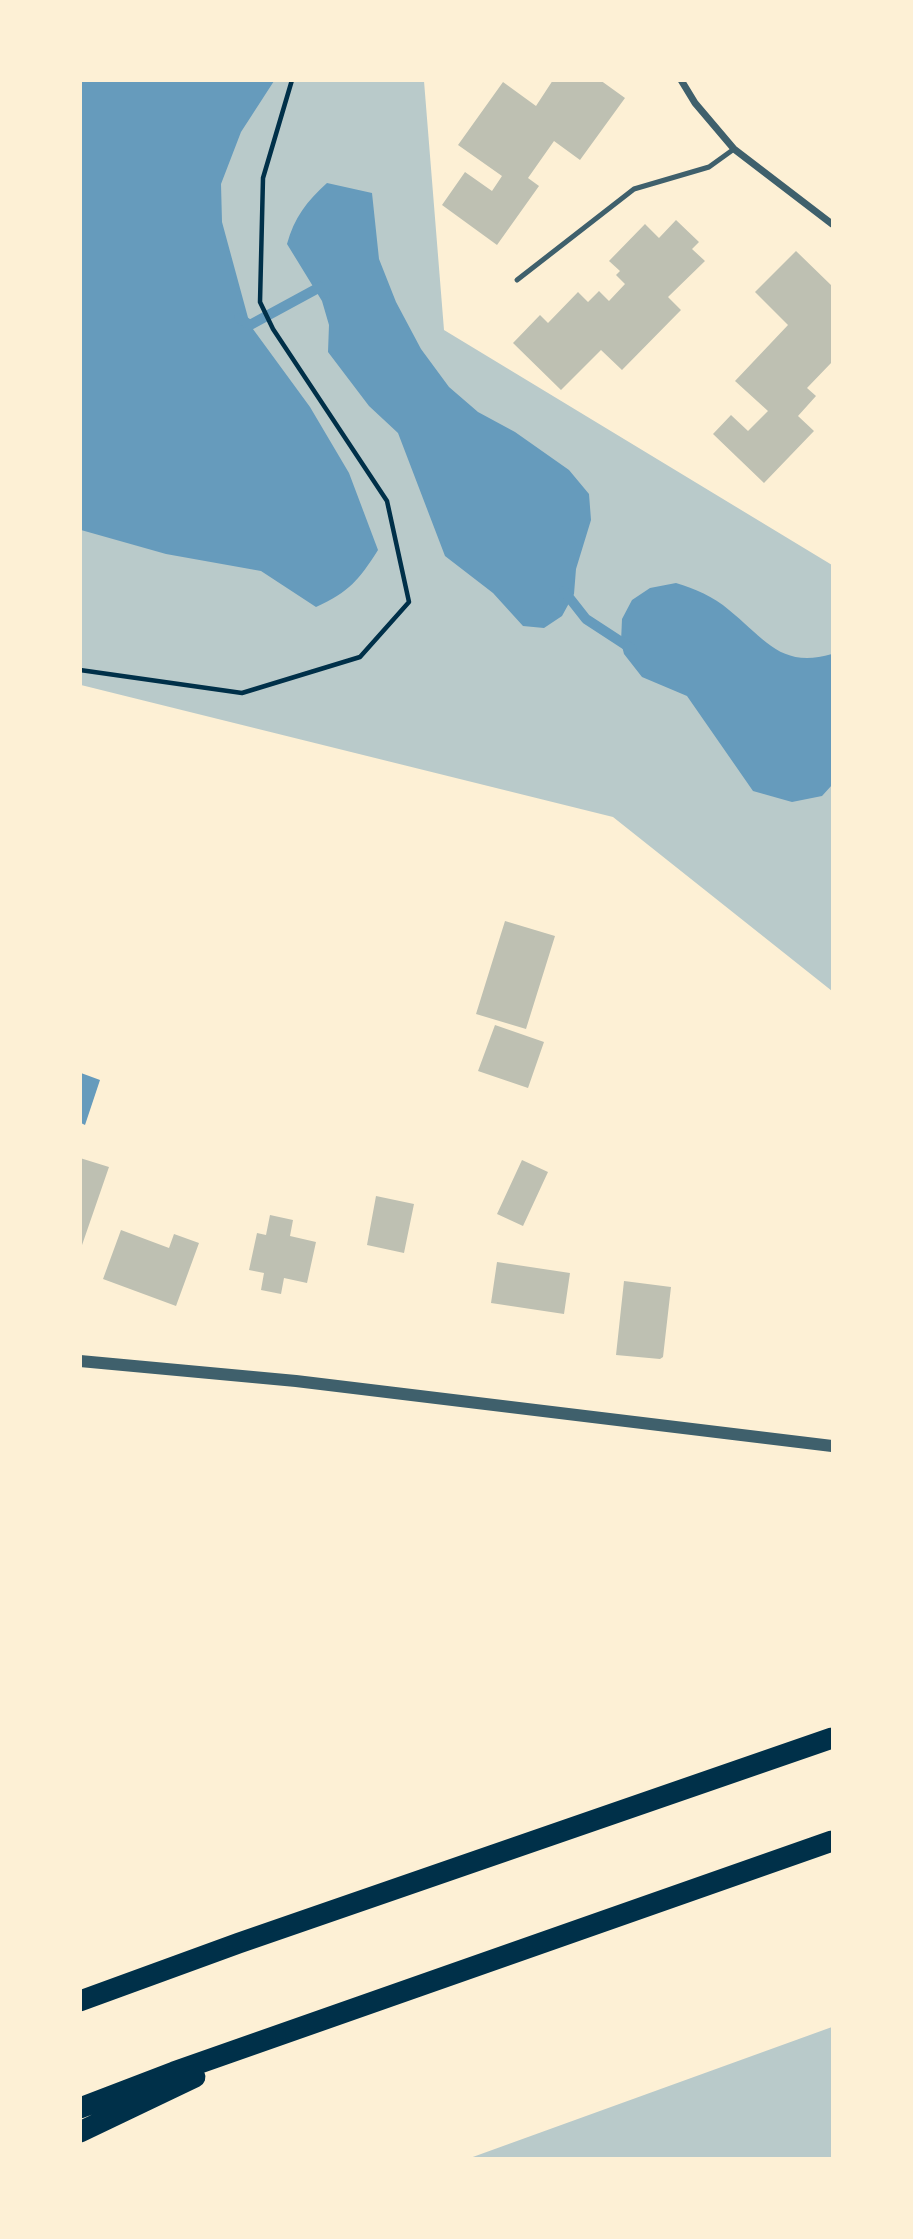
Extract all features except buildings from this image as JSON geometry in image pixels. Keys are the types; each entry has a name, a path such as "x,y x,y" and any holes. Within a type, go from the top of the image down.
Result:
{"highway":[{"path":"80,2001 239,1943 832,1738"},
{"path":"80,2108 832,1841"},
{"path":"80,1985 239,1943"},
{"path":"80,2132 288,2032"}],"street":[{"path":"681,80 695,103 734,149 832,224"},
{"path":"80,1361 296,1381 832,1446"}],"lane":[{"path":"517,280 634,189 709,167 734,149"}],"path":[{"path":"80,670 242,693 360,657 409,602 387,501 274,329 260,302 263,177 292,80"}],"shaded area":[{"path":"80,81 424,81 444,330 832,565 832,991 613,817 81,685"},
{"path":"832,2027 832,2158 470,2158"}],"water":[{"path":"80,81 274,81 241,132 221,184 222,222 250,325 310,407 349,473 378,550 352,584 316,607 261,571 166,554 81,530"},
{"path":"327,183 372,193 379,259 396,302 421,349 449,387 478,412 515,432 569,470 589,494 591,520 576,569 574,594 562,616 544,628 523,626 493,593 445,556 398,433 369,406 328,352 329,325 322,301 287,244 302,210"},
{"path":"676,583 717,601 775,649 799,658 832,654 832,785 822,796 792,802 753,791 687,696 642,677 624,654 621,642 622,619 632,600 650,588"},
{"path":"81,1073 100,1080 85,1125 81,1123"}],"waterway":[{"path":"239,318 250,325 320,287 325,293"},
{"path":"564,591 586,619 632,649"}]}
